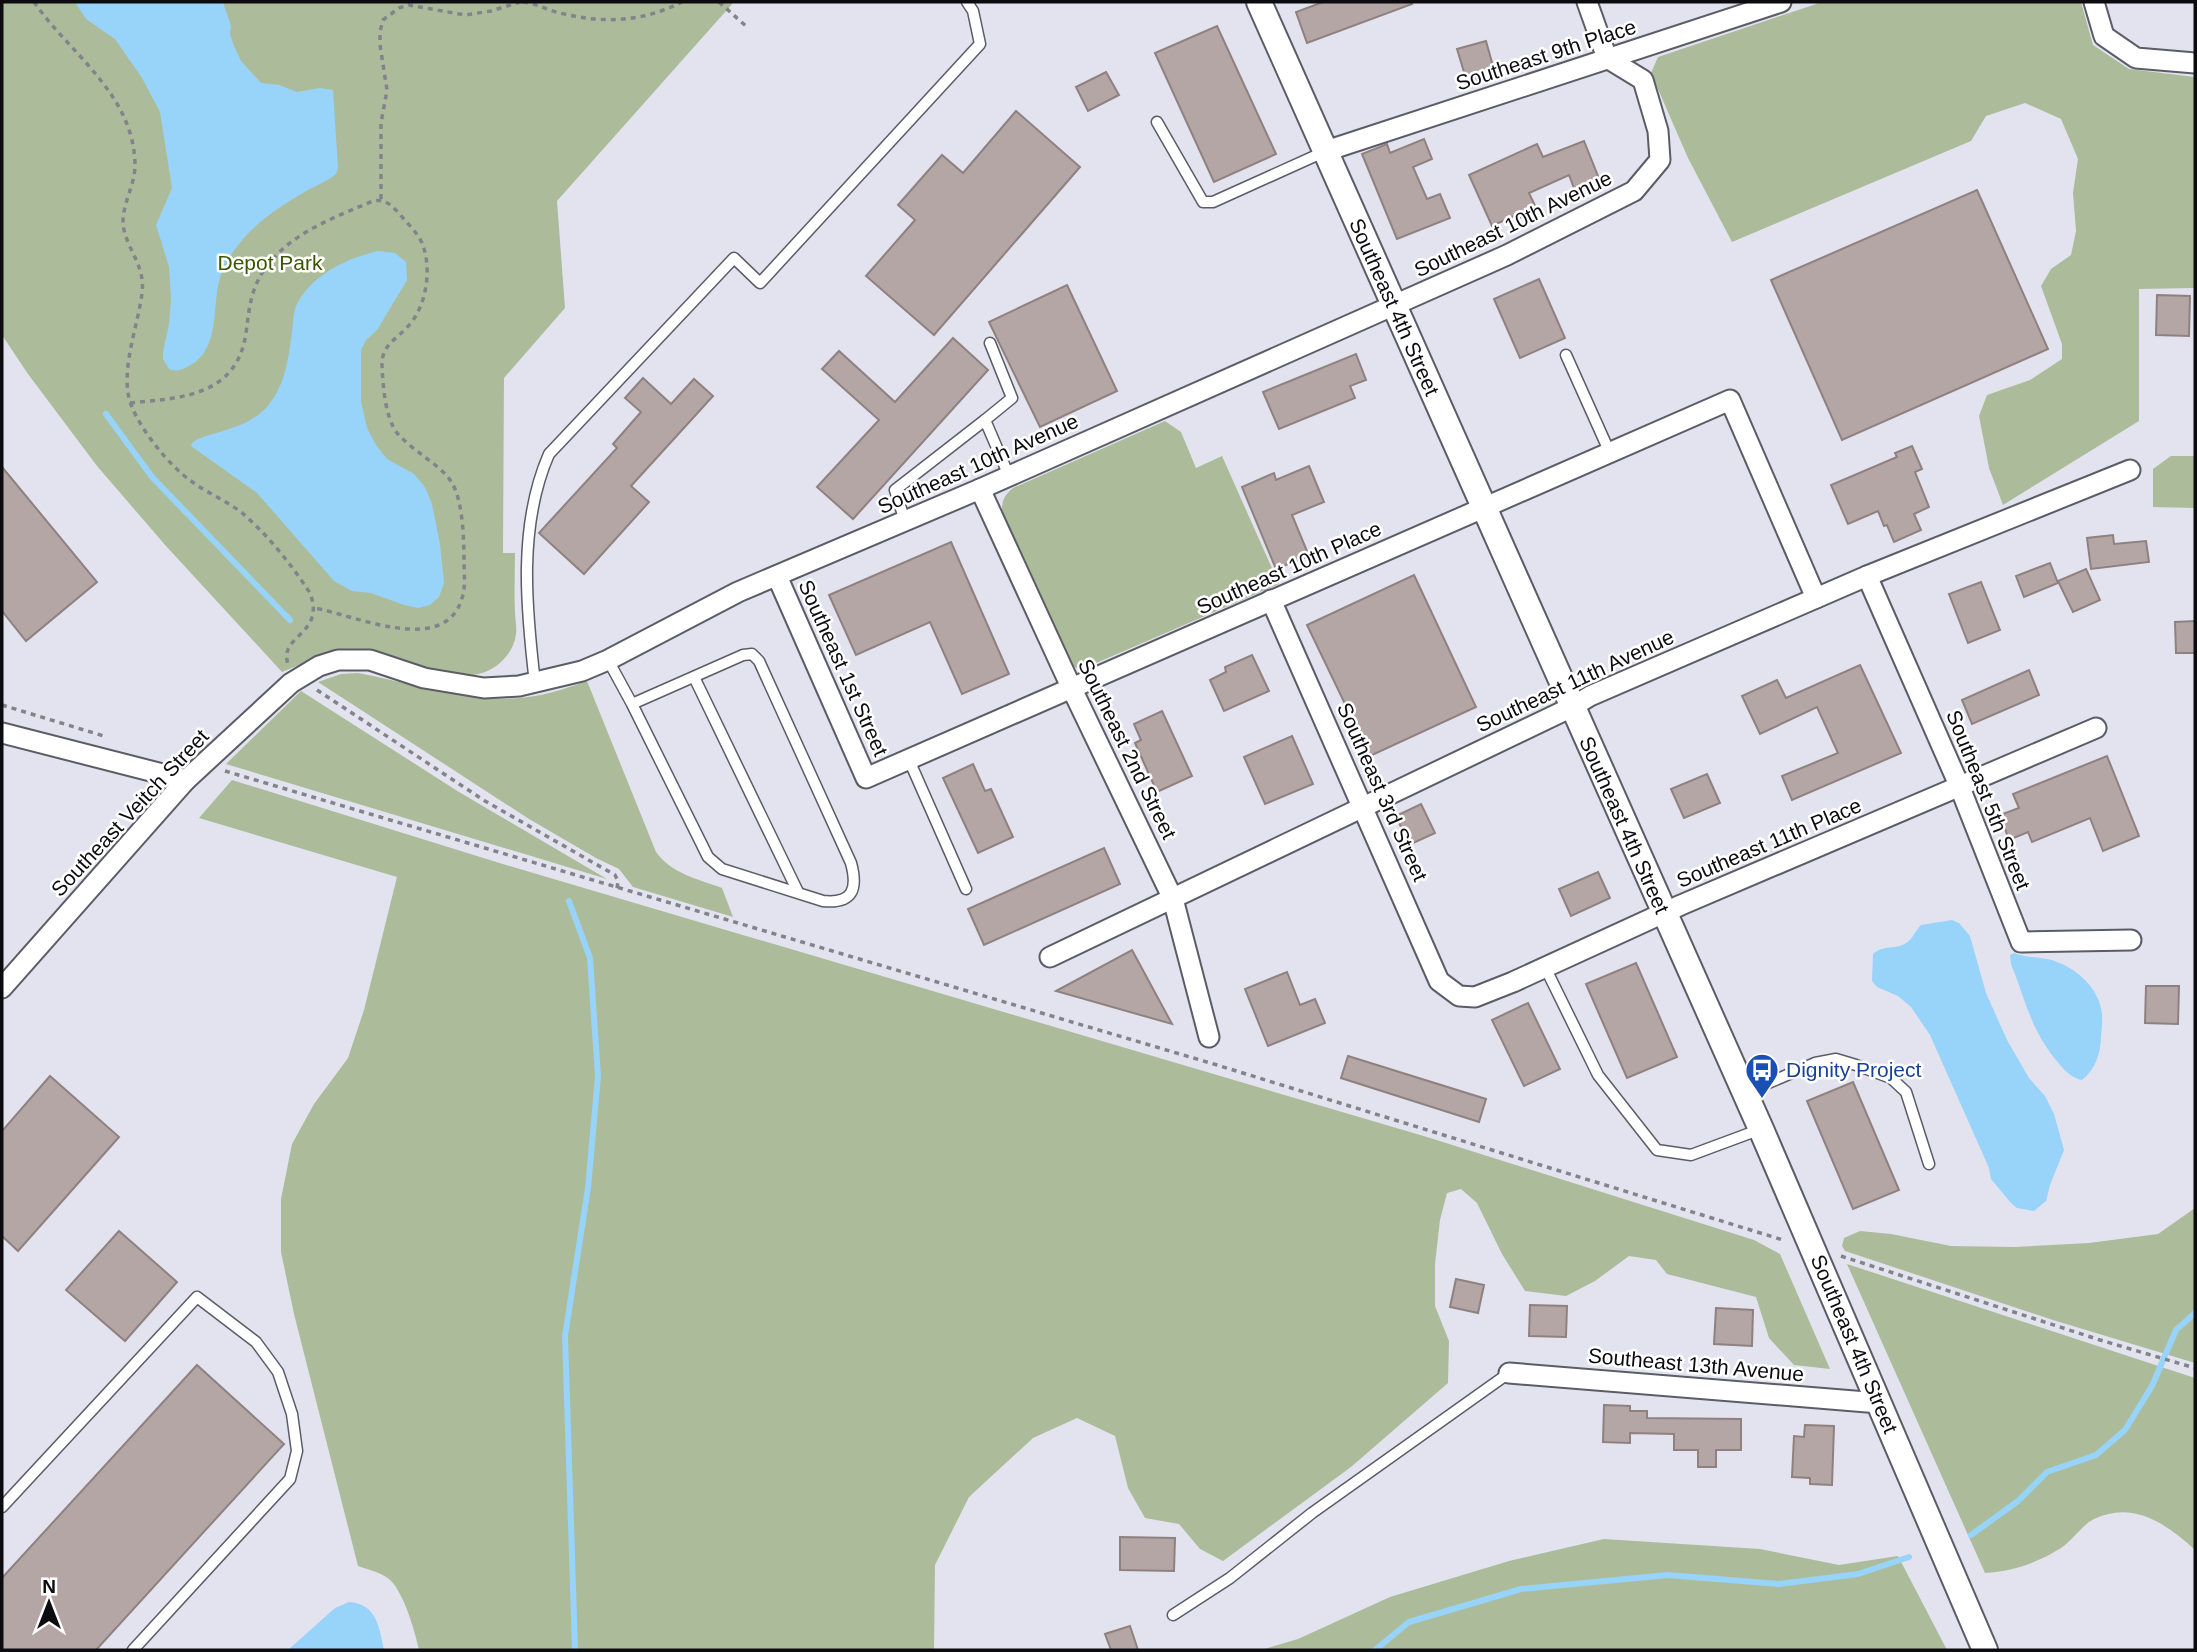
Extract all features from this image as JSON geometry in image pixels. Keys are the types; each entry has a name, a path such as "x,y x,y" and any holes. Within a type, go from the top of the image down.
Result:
{"street":[{"name":"Southeast 4th Street","path":"1259,2 1761,1129 1985,1650"},
{"path":"1587,2 1607,58"},
{"name":"Southeast 9th Place","path":"1326,151 1781,2"},
{"path":"2094,2 2104,36 2136,58 2195,63"},
{"name":"Southeast 10th Avenue","path":"300,677 338,660 353,659 370,660 424,678 463,686 501,687 536,683 582,671 695,613 777,576 1507,255 1634,191 1660,160 1658,131 1643,80 1607,58"},
{"name":"Southeast 10th Place","path":"866,778 1730,400 1816,598"},
{"name":"Southeast 11th Avenue","path":"1050,957 1590,696 1867,576 2130,470"},
{"name":"Southeast 2nd Street","path":"980,489 1072,689 1173,898 1209,1037"},
{"name":"Southeast 1st Street","path":"777,576 866,778"},
{"name":"Southeast 5th Street","path":"1867,576 1959,786 2021,942 2131,940"},
{"name":"Southeast 3rd Street","path":"1271,600 1439,981 1459,996"},
{"name":"Southeast Veitch Street","path":"2,988 186,780 300,677"},
{"name":"Southeast 11th Place","path":"1459,996 1475,997 2096,728"},
{"path":"2,733 186,780"},
{"name":"Southeast 13th Avenue","path":"1509,1373 1879,1402"}],"lane":[{"path":"536,683 527,617 528,546 537,482 549,454 734,258 760,283 980,44 973,11 967,2"},
{"path":"1157,122 1203,202 1213,202 1326,151"},
{"path":"905,521 895,491 1012,398 990,343"},
{"path":"1566,355 1609,453"},
{"path":"985,420 1009,476"},
{"path":"608,660 708,857 722,869 823,901 837,902 852,892 855,884 853,873 759,661 752,654 743,655 632,704"},
{"path":"694,677 798,892"},
{"path":"909,760 966,889"},
{"path":"1545,967 1598,1075 1657,1150 1691,1155 1761,1129"},
{"path":"1745,1093 1815,1063 1836,1059 1891,1078 1906,1092 1929,1164"},
{"path":"2,1507 197,1297 256,1342 278,1372 292,1414 297,1451 290,1479 133,1650"},
{"path":"1173,1615 1230,1578 1332,1499 1509,1373"}],"path":[{"path":"34,2 113,95 125,119 132,142 135,166 123,221 141,272 143,289 128,366 130,403 139,421 181,473 231,505 264,536 310,593 314,608 308,628 288,648 286,661 300,677 485,801 615,875 618,881 617,889"},
{"path":"381,199 381,123 387,90 380,32 383,20 399,8 409,5 465,15 522,2 563,14 624,20 659,13 682,2"},
{"path":"719,2 747,27"},
{"path":"130,403 184,396 209,389 222,381 237,364 243,349 249,301 254,286 277,255 321,223 381,199 412,228 421,241 427,263 425,288 410,324 387,345 383,354 387,404 397,432 443,473 455,489 464,558 462,598 455,612 446,621 410,630 387,627 314,608"},
{"path":"2,705 115,739"},
{"path":"222,770 1217,1065 1869,1264 2100,1340 2195,1368"}],"green space":[{"name":"Depot Park","path":"2,2 734,2 557,201 565,308 504,378 503,553 515,553 516,631 511,649 501,662 485,672 449,674 371,651 353,650 326,655 282,672 166,546 97,466 2,335"},
{"path":"1822,2 2081,2 2093,45 2129,69 2195,77 2195,288 2139,289 2139,421 2003,505 1989,468 1979,416 1987,395 2030,380 2062,359 2062,344 2041,286 2051,269 2071,255 2076,231 2073,193 2078,159 2061,119 2025,103 1986,116 1971,141 1732,242 1688,158 1651,73 1658,57"},
{"path":"1165,421 1181,432 1196,468 1222,456 1279,584 1080,670 1073,666 1067,656 1002,510 1003,500 1013,488"},
{"path":"2171,456 2195,456 2195,508 2153,507 2153,469"},
{"path":"358,673 446,692 490,698 535,696 587,681 656,852 678,871 722,888 733,917 633,887 619,869 529,819 318,682 341,674"},
{"path":"301,691 459,792 607,879 226,764"},
{"path":"232,780 506,865 1427,1137 1754,1240 1780,1254 1830,1369 1794,1365 1769,1338 1756,1297 1667,1274 1656,1260 1629,1256 1595,1281 1566,1296 1525,1291 1502,1254 1477,1203 1461,1189 1447,1193 1440,1220 1435,1264 1435,1306 1449,1341 1448,1383 1351,1467 1223,1561 1200,1549 1179,1524 1145,1518 1128,1488 1115,1436 1077,1418 1033,1438 969,1497 935,1565 934,1650 419,1650 412,1624 393,1583 381,1574 358,1566 294,1314 281,1252 281,1199 292,1144 314,1104 348,1058 364,1010 397,877 199,818"},
{"path":"2195,1208 2195,1363 2053,1320 1845,1251 1842,1246 1844,1238 1860,1231 1951,1246 2015,1247 2089,1243 2158,1234"},
{"path":"1847,1264 2195,1378 2195,1550 2161,1524 2136,1514 2122,1512 2094,1519 2065,1545 2043,1558 2015,1568 1985,1573"},
{"path":"1604,1539 1760,1549 1839,1565 1898,1556 1947,1650 1261,1650 1298,1639 1390,1597 1509,1561"}],"water":[{"path":"75,2 223,2 231,26 230,34 241,61 261,83 279,85 297,92 320,88 333,90 338,168 336,174 270,214 239,244 223,269 207,347 200,358 182,369 169,369 163,359 171,299 169,267 156,225 172,188 160,112 142,78 115,39 86,19"},
{"path":"378,251 395,253 406,262 407,280 377,330 366,340 361,350 361,401 367,428 376,445 387,459 414,474 425,487 432,504 444,583 439,597 430,605 418,608 371,593 352,591 334,581 257,493 191,446 198,439 251,420 266,408 278,391 285,373 295,309 303,295 331,269"},
{"path":"1952,920 1959,923 1970,936 1986,993 2007,1040 2054,1114 2064,1150 2046,1201 2034,1211 2017,1208 1991,1179 1989,1168 1930,1035 1911,1007 1898,996 1877,987 1872,981 1873,954 1881,949 1906,943 1921,925"},
{"path":"2014,953 2060,963 2076,972 2094,992 2102,1015 2100,1049 2094,1066 2082,1080 2064,1070 2040,1037 2011,964 2010,955"},
{"path":"349,1602 366,1607 371,1612 378,1625 384,1650 288,1650 335,1608"}],"building":[{"path":"1323,2 1412,4 1307,43 1296,12"},
{"path":"1217,26 1276,154 1214,182 1155,53"},
{"path":"1486,41 1496,77 1468,85 1457,49"},
{"path":"1106,72 1119,95 1088,111 1076,87"},
{"path":"1016,111 1080,167 934,335 866,276 915,220 898,205 942,155 963,173"},
{"path":"1424,139 1432,159 1413,167 1427,199 1440,194 1450,218 1397,239 1362,154 1387,144 1390,153"},
{"path":"1584,141 1602,186 1577,196 1569,175 1529,193 1537,210 1520,218 1518,214 1492,226 1469,175 1537,144 1543,157"},
{"path":"1977,190 2048,349 1842,440 1771,280"},
{"path":"1539,279 1565,338 1520,358 1494,299"},
{"path":"1067,285 1117,391 1040,427 989,322"},
{"path":"2157,295 2190,296 2189,336 2156,335"},
{"path":"953,338 988,370 853,519 817,487 879,420 822,369 839,351 895,402"},
{"path":"1356,354 1366,380 1350,386 1355,398 1279,429 1263,392"},
{"path":"643,378 671,404 694,379 713,396 631,486 649,502 584,574 539,533 617,448 613,444 641,412 625,398"},
{"path":"1912,446 1922,469 1915,472 1929,507 1914,514 1921,530 1894,542 1878,511 1848,524 1831,485 1897,457 1895,453"},
{"path":"1309,466 1324,502 1292,515 1309,556 1276,569 1242,487 1274,473 1276,480"},
{"path":"2,467 97,582 26,641 2,611"},
{"path":"2113,535 2114,544 2146,541 2149,562 2091,569 2087,538"},
{"path":"951,542 1009,674 962,694 930,622 856,655 829,595"},
{"path":"2050,563 2058,583 2024,597 2016,576"},
{"path":"2086,569 2100,600 2073,612 2058,581"},
{"path":"1414,575 1476,707 1370,756 1307,625"},
{"path":"1981,582 2000,630 1968,643 1949,594"},
{"path":"2195,621 2195,653 2176,653 2175,622"},
{"path":"1252,655 1269,691 1224,711 1210,680 1226,672 1225,667"},
{"path":"1860,665 1901,753 1792,800 1782,776 1838,753 1817,707 1760,734 1742,696 1777,680 1786,698"},
{"path":"2029,670 2039,695 1972,724 1962,700"},
{"path":"1162,711 1192,776 1157,792 1135,743 1141,740 1134,724"},
{"path":"1292,736 1313,784 1265,804 1244,757"},
{"path":"2107,756 2139,836 2103,851 2090,818 2032,842 2028,832 2009,840 2000,815 2019,808 2013,794"},
{"path":"973,764 985,791 991,789 1013,837 978,853 943,778"},
{"path":"1707,774 1720,803 1684,818 1671,789"},
{"path":"1421,804 1435,833 1409,845 1396,816"},
{"path":"1104,848 1120,884 984,945 968,909"},
{"path":"1598,872 1610,898 1571,916 1559,889"},
{"path":"1132,950 1172,1024 1056,991"},
{"path":"1636,963 1677,1057 1627,1078 1586,984"},
{"path":"1287,972 1300,1005 1315,999 1325,1023 1268,1046 1245,989"},
{"path":"2146,986 2179,986 2178,1024 2145,1023"},
{"path":"1528,1003 1560,1069 1524,1086 1492,1020"},
{"path":"1348,1056 1486,1099 1479,1122 1341,1078"},
{"path":"50,1076 119,1137 18,1251 2,1236 2,1131"},
{"path":"1853,1082 1899,1190 1853,1209 1807,1101"},
{"path":"119,1231 177,1282 125,1341 66,1290"},
{"path":"1456,1279 1484,1285 1478,1313 1450,1307"},
{"path":"1530,1305 1567,1306 1566,1337 1529,1336"},
{"path":"1716,1308 1753,1310 1752,1346 1714,1344"},
{"path":"197,1365 284,1444 96,1650 2,1650 2,1578"},
{"path":"1604,1405 1630,1406 1630,1411 1647,1411 1647,1418 1741,1419 1741,1450 1716,1450 1716,1467 1698,1467 1698,1450 1674,1450 1674,1434 1630,1433 1630,1443 1603,1442"},
{"path":"1805,1425 1834,1426 1832,1485 1810,1484 1810,1478 1792,1477 1794,1436 1804,1437"},
{"path":"1120,1537 1175,1538 1174,1571 1120,1570"},
{"path":"1130,1626 1138,1650 1111,1650 1105,1634"}],"waterway":[{"path":"106,414 152,477 290,620"},
{"path":"569,901 590,958 598,1076 588,1188 565,1336 575,1650"},
{"path":"1971,1535 2018,1501 2047,1472 2096,1455 2125,1430 2152,1386 2176,1330 2195,1313"},
{"path":"1375,1650 1409,1622 1521,1589 1668,1575 1779,1584 1858,1574 1909,1557"}],"place":[{"name":"Dignity Project","path":"1762,1100"}]}
